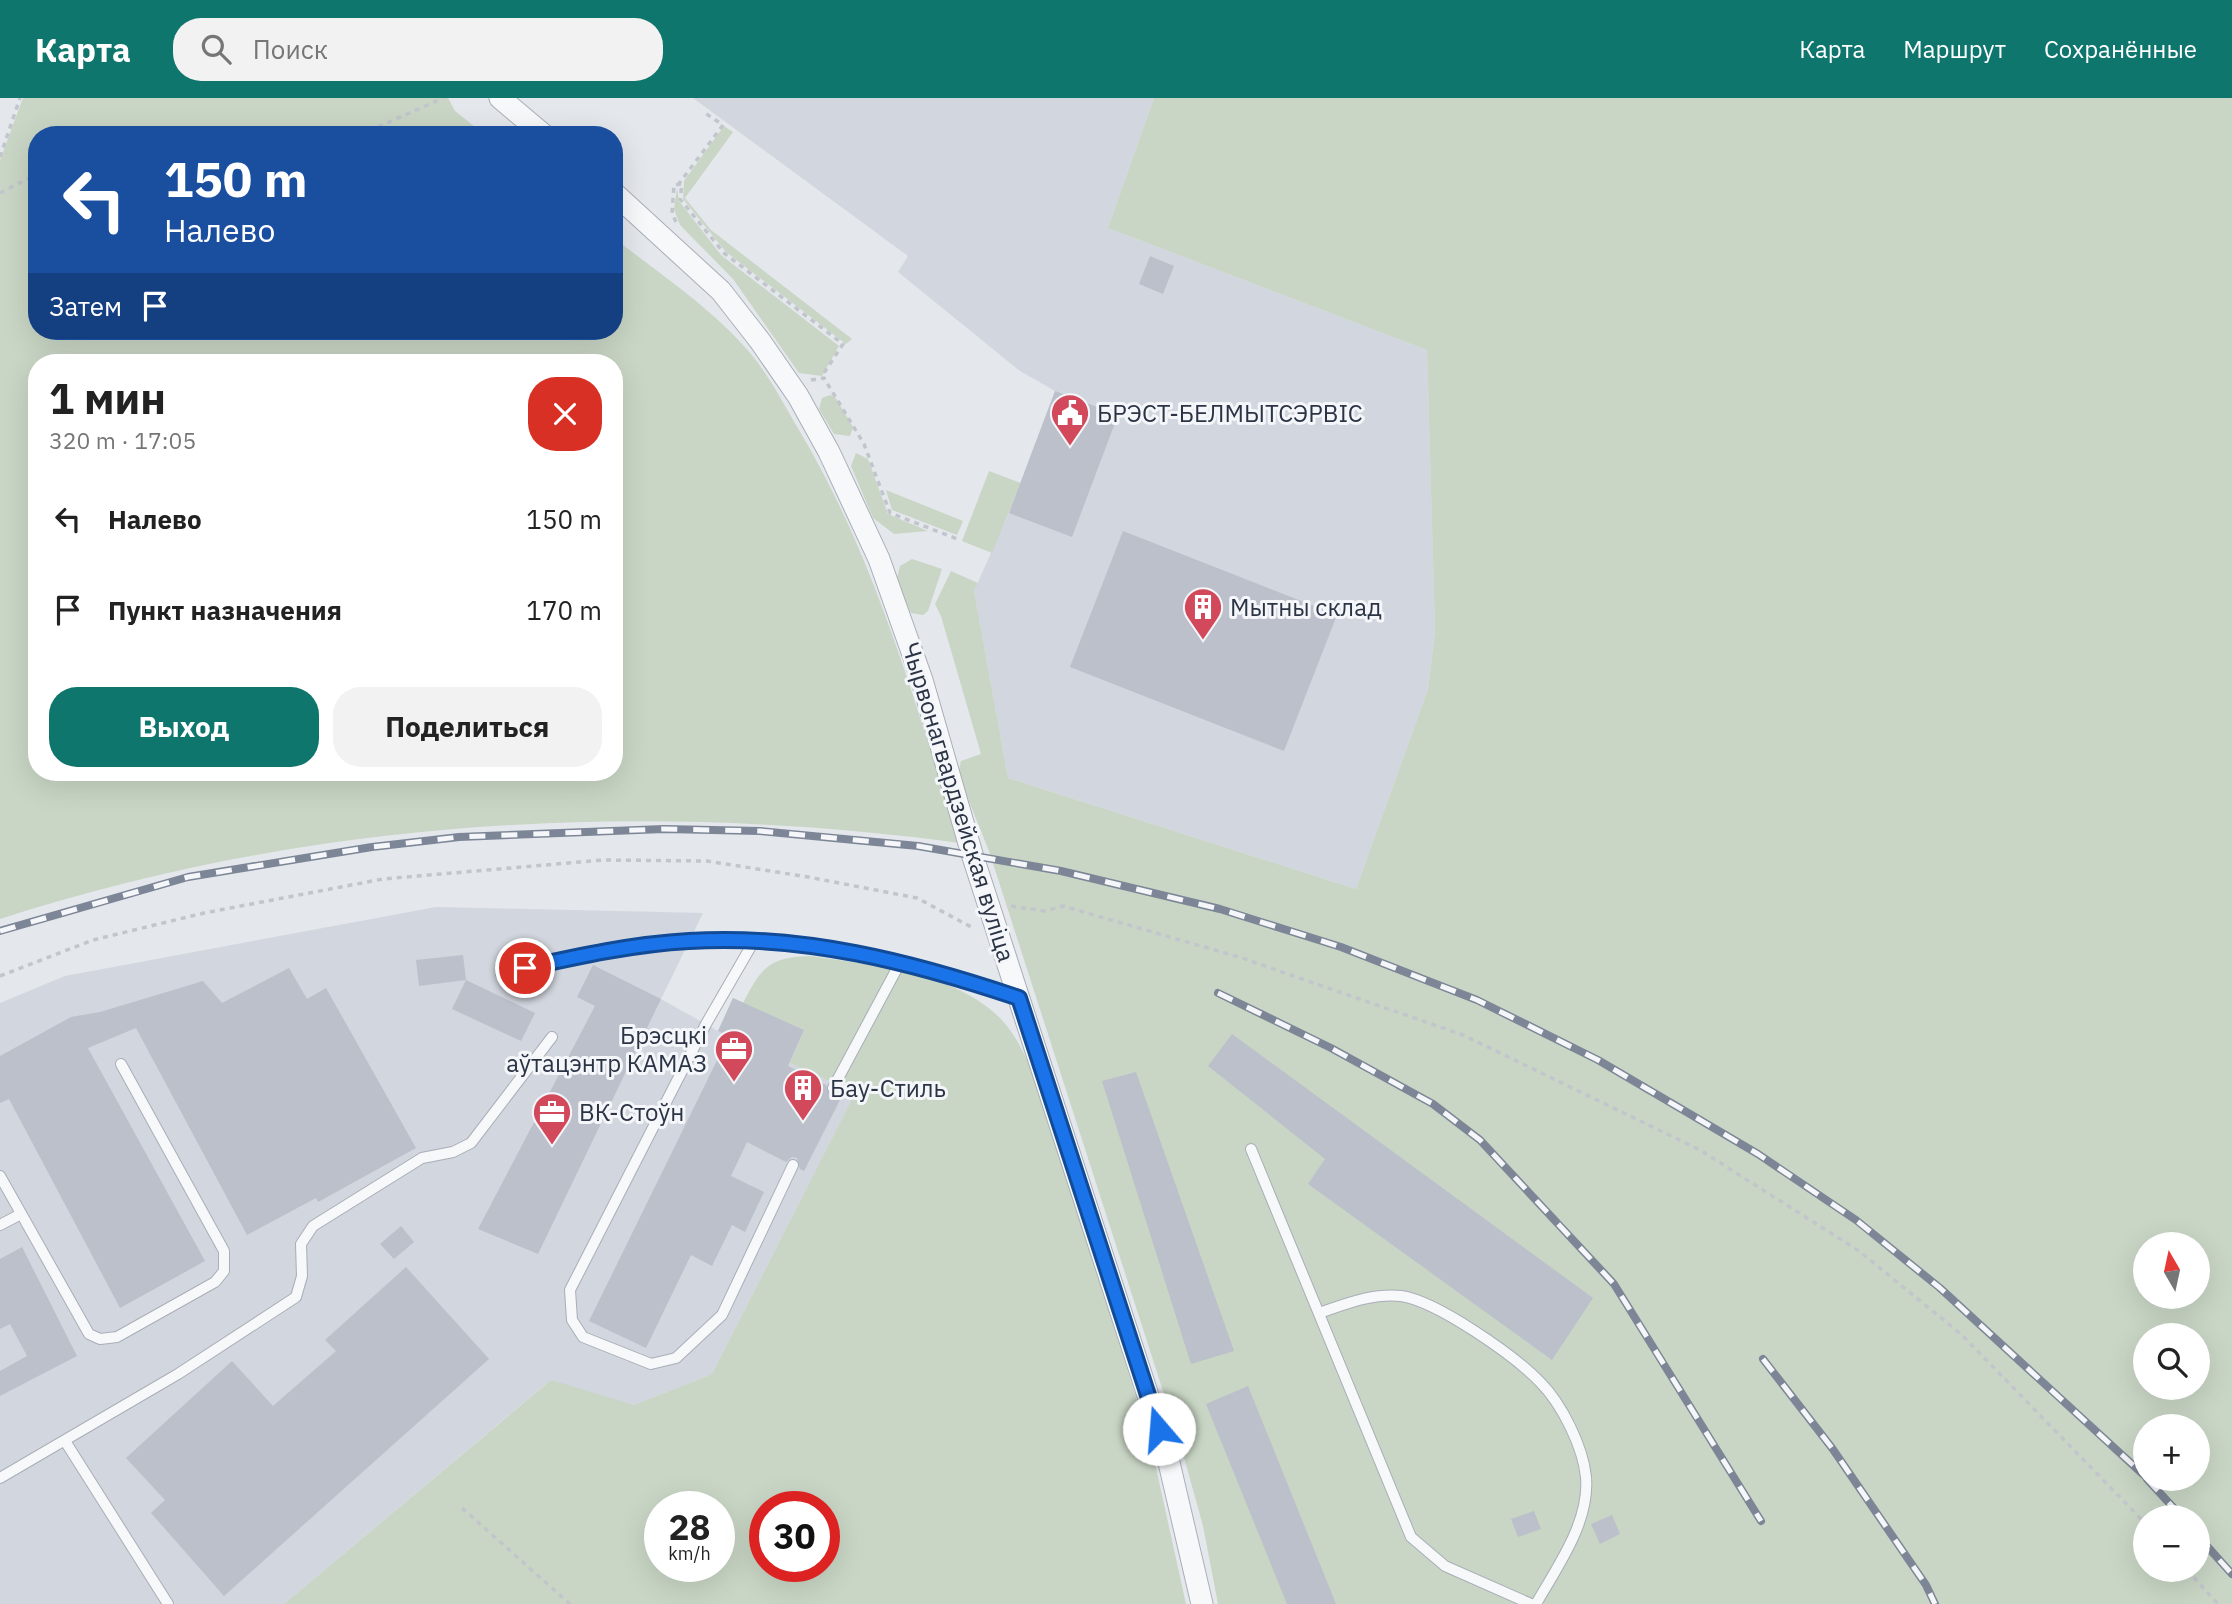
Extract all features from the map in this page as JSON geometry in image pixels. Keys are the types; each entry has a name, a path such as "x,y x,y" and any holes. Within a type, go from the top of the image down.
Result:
{"street":[{"path":"500,98 533,126"},
{"name":"Чырвонагвардзейская вуліца","path":"623,201 721,291 798,396 829,452 880,559 901,616 988,902 1167,1454 1202,1604"}],"lane":[{"path":"501,974 597,952 689,941 754,941 858,951 901,961 1019,998"},
{"path":"754,941 706,1024 570,1290 572,1320 583,1337 651,1364 676,1358 722,1315 793,1166"},
{"path":"833,1088 901,961"},
{"path":"0,1478 249,1330 296,1297 302,1276 300,1244 313,1226 422,1158 453,1152 471,1143 552,1037"},
{"path":"0,1176 89,1334 100,1339 128,1331 215,1282 224,1271 224,1251 121,1065"},
{"path":"1251,1149 1319,1314 1411,1537 1445,1566 1534,1604 1577,1526 1586,1480 1583,1460 1555,1401 1525,1368 1445,1313 1424,1303 1402,1297 1378,1296 1319,1314"},
{"path":"0,1225 21,1214"},
{"path":"65,1441 169,1604"}],"path":[{"path":"0,157 20,98"},
{"path":"380,126 443,98"},
{"path":"681,229 672,213 674,185 678,185 723,125 705,113"},
{"path":"0,193 28,179"},
{"path":"678,185 682,184 680,199 724,253 843,344 824,377 864,444 890,513 960,540"},
{"path":"803,378 824,377"},
{"path":"0,976 93,940 204,913 383,879 603,860 707,862 917,898 1002,943"},
{"path":"988,902 1045,911 1063,906 1255,963 1463,1035 1699,1150 1859,1251 1962,1335 2133,1511"},
{"path":"462,1507 570,1604"},
{"path":"2198,1582 2218,1604"}],"shaded area":[{"path":"693,98 1154,98 1108,228 1427,350 1435,631 1428,689 1356,889 1008,778 974,591 1009,513 1055,391 1020,371 898,272 908,256"},
{"path":"436,907 703,913 661,999 718,1031 733,998 804,1030 790,1063 855,1093 712,1374 634,1405 547,1383 284,1604 0,1604 0,1003 65,976"}],"green space":[{"path":"23,98 448,98 455,111 474,126 28,126 28,340 623,340 623,245 686,293 736,337 764,372 799,430 826,479 872,580 960,843 839,830 718,823 597,822 476,827 355,840 235,859 117,885 0,919 0,160"},
{"path":"1154,98 2232,98 2232,1604 1218,1604 1203,1526 1182,1450 989,851 958,774 961,761 981,754 941,616 935,604 951,571 978,583 974,591 1008,778 1356,889 1428,689 1435,631 1427,350 1108,228"},
{"path":"724,126 733,132 685,198 711,230 852,339 846,344 726,252 683,199 684,181"},
{"path":"677,188 679,201 721,255 839,346 822,376 799,373 733,279 680,225 674,209"},
{"path":"830,395 835,397 853,427 850,436 834,434 819,409 822,398"},
{"path":"856,453 868,459 888,514 928,531 894,534 873,518 851,466"},
{"path":"989,471 1021,483 992,553 962,541"},
{"path":"886,490 963,521 957,535 892,510"},
{"path":"912,559 942,569 928,611 923,615 911,613 896,582 900,566"},
{"path":"810,956 860,963 937,981 982,1003 1001,1019 1016,1039 1028,1062 1046,1110 1151,1445 1186,1604 284,1604 551,1380 634,1405 712,1374 855,1093 790,1063 804,1030 743,1003 761,973 785,959"}],"building":[{"path":"1150,256 1174,266 1163,294 1139,284"},
{"name":"БРЭСТ-БЕЛМЫТСЭРВІС","path":"1055,391 1118,415 1072,537 1009,513"},
{"name":"Мытны склад","path":"1123,531 1337,615 1284,751 1070,667"},
{"path":"463,955 466,980 419,986 416,960"},
{"path":"593,965 661,999 538,1254 478,1229 595,1006 577,997"},
{"path":"289,968 307,999 326,988 416,1148 318,1202 316,1198 247,1235 136,1028 88,1048 205,1261 120,1308 9,1099 0,1103 0,1056 71,1017 100,1012 203,981 222,1003"},
{"path":"466,980 535,1013 521,1041 452,1009"},
{"path":"733,998 804,1030 788,1066 826,1085 830,1095 843,1094 804,1171 800,1169 797,1158 792,1157 786,1162 747,1142 731,1176 764,1192 745,1232 732,1225 712,1266 691,1255 646,1348 589,1321 729,1036 718,1031"},
{"path":"1232,1034 1593,1298 1552,1360 1308,1184 1325,1159 1208,1066"},
{"path":"1136,1072 1234,1351 1191,1364 1102,1081"},
{"path":"401,1226 414,1242 394,1259 380,1244"},
{"path":"22,1247 77,1356 0,1396 0,1371 27,1356 10,1324 0,1329 0,1259"},
{"path":"406,1267 489,1359 224,1596 151,1513 165,1500 126,1458 232,1361 273,1406 336,1351 325,1340"},
{"path":"1248,1386 1336,1604 1287,1604 1206,1404"},
{"path":"1534,1511 1541,1529 1518,1537 1511,1519"},
{"path":"1612,1515 1620,1534 1600,1544 1591,1524"}],"railway":[{"path":"0,931 188,877 372,847 459,837 664,829 760,831 918,846 1061,871 1220,909 1341,947 1477,1000 1598,1060 1758,1154 1856,1220 1940,1288 2133,1465"},
{"path":"1218,993 1331,1048 1433,1104 1480,1140 1614,1284 1761,1521"},
{"path":"1763,1359 1832,1448 1926,1585 1935,1604"},
{"path":"2158,1491 2171,1505"},
{"path":"2210,1549 2232,1574"}],"place":[{"name":"БРЭСТ-БЕЛМЫТСЭРВІС","path":"1070,447"},
{"name":"Мытны склад","path":"1203,641"},
{"name":"Брэсцкі аўтацэнтр КАМАЗ","path":"734,1083"},
{"name":"Бау-Стиль","path":"803,1122"},
{"name":"ВК-Стоўн","path":"552,1146"}],"route":[{"path":"525,968 597,952 689,941 754,941 858,951 956,976 1019,998 1159,1429"}]}
